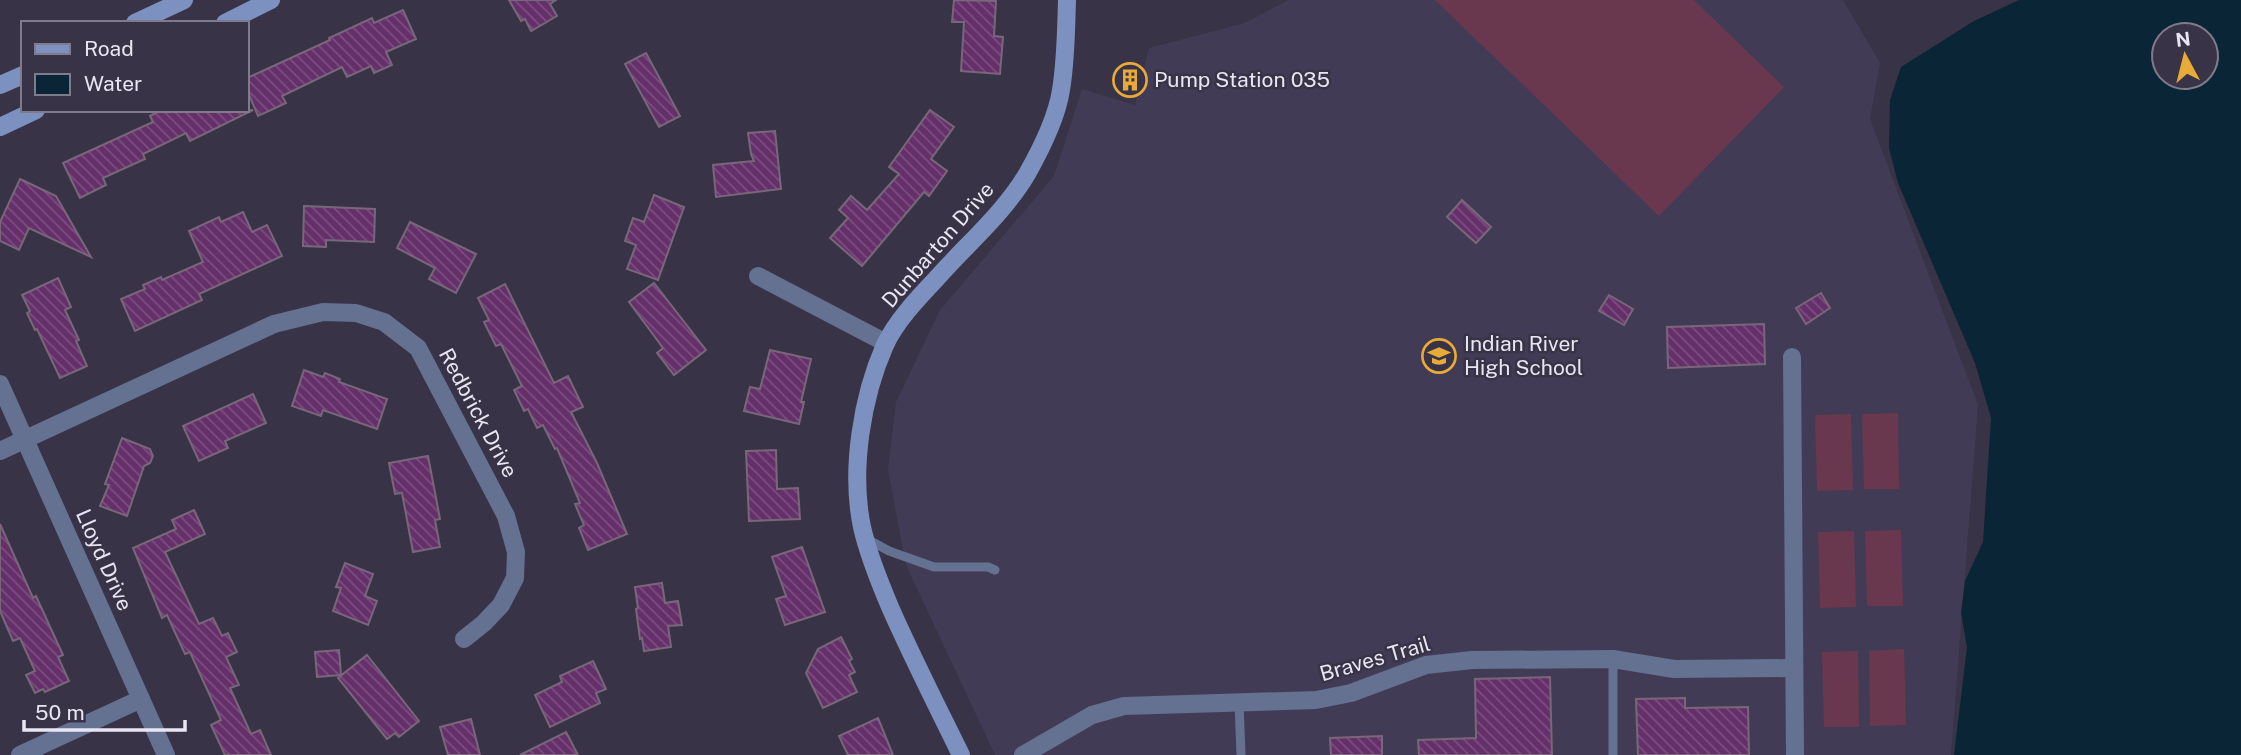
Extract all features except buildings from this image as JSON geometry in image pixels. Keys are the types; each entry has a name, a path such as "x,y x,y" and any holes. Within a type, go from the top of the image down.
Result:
{"street":[{"path":"139,21 184,0"},
{"path":"229,21 271,0"},
{"name":"Dunbarton Drive","path":"961,755 906,643 875,570 862,525 858,474 860,429 870,386 886,343 937,278 1005,205 1027,174 1046,134 1061,92 1067,0"},
{"path":"0,85 21,76"},
{"path":"0,127 32,112"},
{"path":"758,276 886,343"},
{"name":"Redbrick Drive","path":"0,452 274,324 323,312 356,313 384,322 418,348 506,516 516,552 514,578 501,605 484,624 464,639"},
{"path":"1792,357 1795,755"},
{"name":"Lloyd Drive","path":"0,384 166,755"},
{"name":"Braves Trail","path":"1023,755 1092,715 1124,706 1315,700 1350,693 1426,665 1472,660 1613,659 1674,669 1793,668"},
{"path":"19,755 141,699"}],"lane":[{"path":"866,538 889,551 934,567 995,570"},
{"path":"1613,659 1613,755"},
{"path":"1239,702 1241,755"}],"shaded area":[{"name":"Indian River High School","path":"1288,0 1843,0 1880,63 1870,119 1978,405 1951,755 995,755 906,565 888,470 896,402 940,310 1054,176 1082,89 1135,105 1149,48 1245,23"},
{"path":"1435,0 1694,0 1784,87 1659,216"},
{"path":"1898,413 1899,489 1864,489 1862,414"},
{"path":"1851,414 1853,490 1817,491 1815,415"},
{"path":"1901,530 1903,606 1867,606 1865,531"},
{"path":"1854,531 1856,607 1820,608 1818,532"},
{"path":"1904,649 1906,725 1870,726 1869,651"},
{"path":"1858,651 1859,727 1824,727 1822,652"}],"water":[{"path":"2019,0 2241,0 2241,755 1954,755 1967,647 1961,613 1965,581 1983,542 1991,418 1975,363 1898,183 1889,148 1890,100 1901,67 1974,21"}],"place":[{"name":"Pump Station 035","path":"1130,80"},
{"name":"Indian River High School","path":"1439,356"}]}
